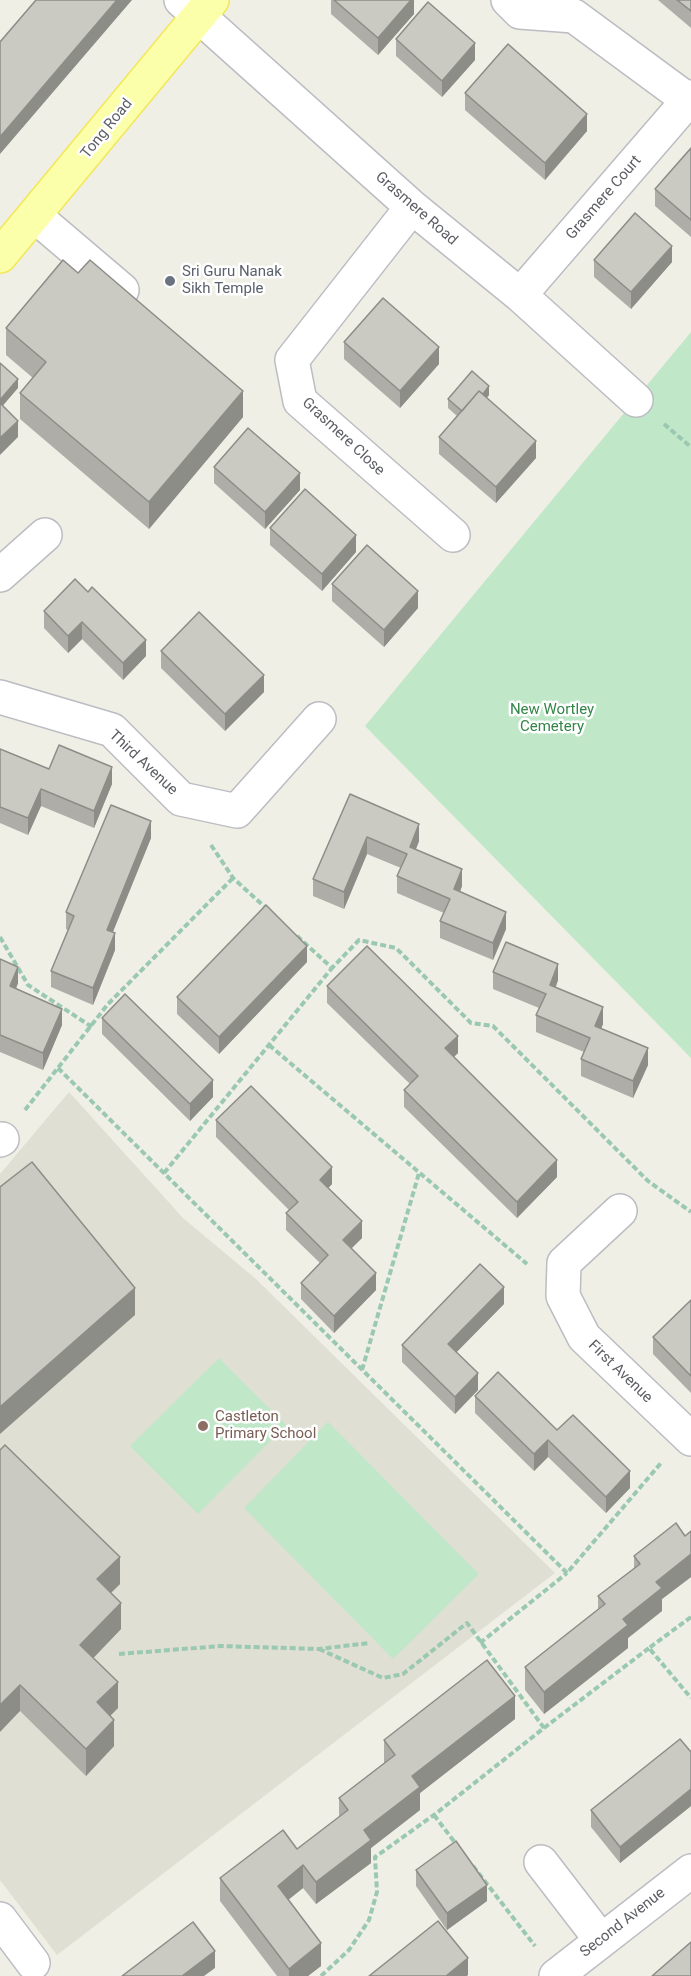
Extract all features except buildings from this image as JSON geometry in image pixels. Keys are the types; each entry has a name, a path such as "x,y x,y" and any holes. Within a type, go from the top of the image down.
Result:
{"main road":[{"name":"Tong Road","path":"0,256 35,216 197,5"}],"street":[{"name":"Grasmere Court","path":"508,0 520,12 574,16 689,98 520,295"},
{"name":"Grasmere Road","path":"197,5 412,207 520,295 636,400"},
{"name":"Grasmere Close","path":"412,207 292,360 300,401 453,535"},
{"path":"35,216 145,309"},
{"path":"0,575 45,535"},
{"name":"Third Avenue","path":"0,697 112,730 181,799 237,811 319,719"},
{"name":"First Avenue","path":"620,1211 564,1263 563,1296 584,1337 688,1437"},
{"path":"541,1862 601,1940"},
{"name":"Second Avenue","path":"556,1975 691,1871"},
{"path":"0,1919 33,1963"}],"path":[{"path":"181,799 233,878 274,915"},
{"path":"1,1139 108,1004 233,878"},
{"path":"291,930 332,968"},
{"path":"0,936 28,984 92,1027"},
{"path":"164,1173 332,968 359,940 396,948 471,1023 493,1026 648,1181 691,1212"},
{"path":"269,1046 563,1296"},
{"path":"58,1068 567,1573"},
{"path":"362,1370 419,1173"},
{"path":"480,1643 567,1573 688,1437"},
{"path":"321,1976 349,1950 369,1920 376,1892 375,1857 434,1815 691,1617"},
{"path":"320,1649 383,1678 403,1674 467,1623 544,1728"},
{"path":"119,1654 221,1646 320,1649 369,1643"},
{"path":"649,1648 691,1698"},
{"path":"434,1815 463,1853"},
{"path":"470,1862 556,1975"}],"shaded area":[{"name":"Castleton Primary School","path":"69,1092 183,1218 256,1279 555,1573 57,1955 0,1880 0,1174"}],"green space":[{"name":"New Wortley Cemetery","path":"691,332 691,1058 365,726"},
{"path":"219,1358 286,1425 198,1514 130,1446"},
{"path":"328,1422 479,1574 393,1659 244,1508"}],"place":[{"name":"Sri Guru Nanak Sikh Temple","path":"170,281"},
{"name":"Castleton Primary School","path":"203,1426"}]}
